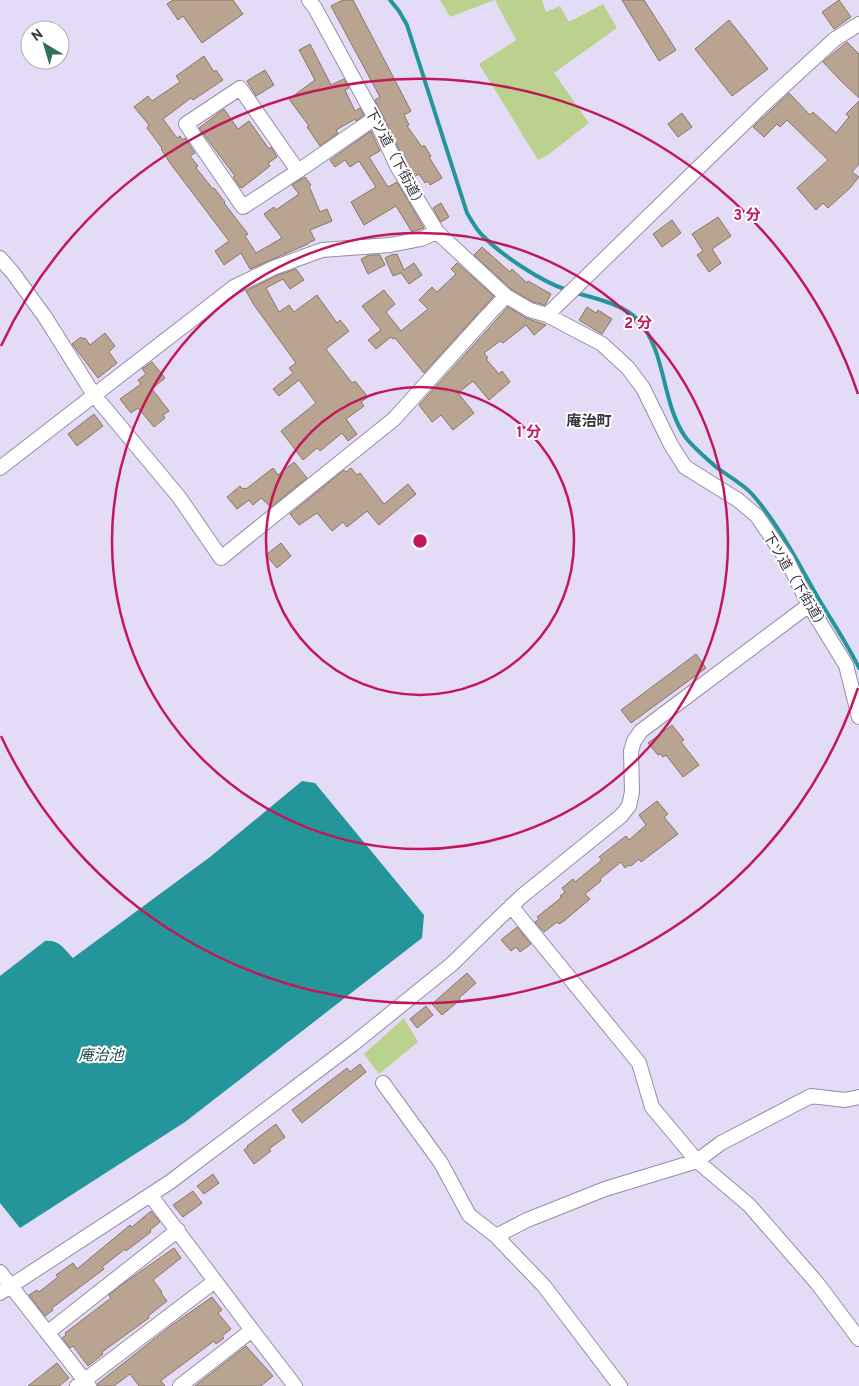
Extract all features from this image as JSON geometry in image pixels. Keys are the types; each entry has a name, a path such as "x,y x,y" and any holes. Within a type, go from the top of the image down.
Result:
{"street":[{"name":"下ツ道（下街道）","path":"309,0 375,118 398,166 437,232 506,296 530,310 547,315 602,344 628,368 643,388 685,467 738,500 757,516 787,560 809,605 846,665 858,711"},
{"path":"547,315 764,104 835,39 859,24"},
{"path":"298,172 240,88 186,124 243,207 298,172 375,118"},
{"path":"0,468 234,287 273,268 322,250 390,245 421,239 437,232"},
{"path":"0,258 44,317 94,395 179,498 221,558 394,419 506,296"},
{"path":"6,1290 151,1196 368,1032 452,964 511,906 621,816 628,806 632,792 631,751 634,741 641,730 809,605"},
{"path":"511,906 639,1063 652,1107 697,1161 749,1205 817,1283 859,1339"},
{"path":"383,1083 441,1163 469,1215 496,1236 544,1286 620,1386"},
{"path":"496,1236 527,1220 606,1188 697,1161 720,1143 811,1096 845,1100 859,1097"},
{"path":"151,1196 252,1330 288,1383"},
{"path":"47,1333 178,1230"},
{"path":"0,1272 6,1290 47,1333 84,1384 215,1281"},
{"path":"180,1386 252,1330"}],"shaded area":[{"path":"440,0 495,0 450,17"},
{"path":"495,0 542,0 546,12 560,6 569,22 603,4 617,28 554,73 589,123 548,155 538,160 479,64 516,40"},
{"path":"404,1018 418,1042 379,1074 364,1054"}],"water":[{"name":"庵治池","path":"302,781 315,783 424,915 422,938 185,1122 20,1228 0,1203 0,976 45,941 58,943 73,958 210,857"}],"building":[{"path":"173,0 233,0 243,14 202,43 183,16 178,20 167,4"},
{"path":"343,0 353,0 411,111 404,115 409,125 407,126 422,147 424,145 442,178 430,185 428,181 425,183 419,174 414,177 375,100 380,97 331,6"},
{"path":"622,0 644,0 676,50 659,61"},
{"path":"839,0 851,17 834,29 822,12"},
{"path":"729,20 768,69 732,96 695,49"},
{"path":"847,42 859,54 859,98 823,62"},
{"path":"310,44 331,85 344,79 349,88 345,90 355,111 360,108 364,115 356,121 355,119 336,130 338,133 320,146 307,127 309,126 289,99 315,80 299,50"},
{"path":"204,56 214,72 216,70 223,80 193,100 191,98 163,119 177,138 180,136 183,140 185,138 195,153 190,156 198,166 196,168 214,188 248,234 245,236 256,253 282,238 264,214 274,207 276,210 299,194 292,185 305,177 311,185 309,186 320,212 327,209 332,221 310,230 315,240 250,269 241,253 224,265 215,251 229,241 170,163 162,148 147,128 149,125 134,107 148,96 152,101 180,82 176,76"},
{"path":"265,70 274,85 256,96 247,81"},
{"path":"789,93 810,115 813,112 836,133 849,117 846,114 859,101 859,164 852,172 859,177 828,208 823,203 816,210 797,188 828,160 787,120 780,127 777,124 764,137 753,127"},
{"path":"224,109 238,129 249,121 277,157 268,163 270,166 242,188 199,128"},
{"path":"682,113 692,127 678,137 668,124"},
{"path":"371,131 380,151 369,157 388,187 397,182 424,228 412,232 396,206 364,225 351,202 376,187 359,161 350,167 345,160 335,167 330,160"},
{"path":"441,203 449,217 441,222 433,208"},
{"path":"718,217 731,236 712,249 721,263 709,272 697,255 703,251 692,234"},
{"path":"672,220 681,233 662,247 653,234"},
{"path":"482,247 510,272 512,269 527,283 528,281 551,294 545,305 533,302 511,289 474,255"},
{"path":"397,254 404,270 414,263 422,275 409,284 401,273 393,276 385,258"},
{"path":"369,255 380,255 385,265 368,274 361,259"},
{"path":"457,263 494,296 424,373 395,338 391,337 376,349 368,340 381,330 362,306 384,290 395,304 386,312 401,331 428,309 419,300 432,287 437,292 456,274 451,269"},
{"path":"296,269 304,280 290,289 283,279 266,288 279,312 289,305 294,312 317,295 337,323 340,320 349,331 326,349 352,383 355,381 368,397 361,402 364,406 346,419 357,434 348,441 342,433 320,451 317,448 303,460 281,431 316,403 299,380 279,396 273,389 293,373 289,368 296,363 246,291 276,276"},
{"path":"508,307 526,318 546,325 534,335 526,325 503,343 500,341 484,353 488,358 486,359 499,374 502,371 510,382 489,400 473,381 458,393 474,413 453,430 441,415 432,422 419,405"},
{"path":"587,307 596,313 598,310 612,319 602,334 579,320"},
{"path":"105,333 115,346 109,352 117,363 98,378 72,344 81,337 85,338 90,345"},
{"path":"152,362 165,378 152,389 169,411 163,415 165,418 154,427 138,408 131,413 120,399 141,384 138,380 146,374 142,369"},
{"path":"94,414 103,426 77,446 68,434"},
{"path":"294,462 307,478 271,507 261,498 253,505 249,500 237,509 227,497 240,486 246,489 273,468 278,475"},
{"path":"351,468 357,475 360,473 384,504 408,484 416,494 379,525 367,511 347,527 343,522 332,531 317,513 299,525 290,514 344,470 346,472"},
{"path":"281,543 291,556 277,568 266,555"},
{"path":"696,654 706,668 631,723 621,710"},
{"path":"672,725 684,740 681,742 699,765 683,777 666,755 663,757 660,754 658,755 648,743"},
{"path":"657,801 668,814 664,817 678,834 641,862 639,859 631,866 629,865 625,868 621,862 585,894 590,899 564,921 559,924 557,922 544,932 535,922 539,919 537,917 562,897 560,896 565,892 562,888 573,879 575,882 602,860 599,857 626,836 629,840 646,825 639,815"},
{"path":"517,927 531,944 520,952 516,947 511,951 501,940"},
{"path":"467,973 476,983 442,1015 432,1004"},
{"path":"426,1006 433,1015 417,1028 410,1019"},
{"path":"360,1064 366,1072 302,1123 292,1110 347,1068 350,1072"},
{"path":"276,1124 285,1137 254,1164 244,1150"},
{"path":"213,1174 219,1183 204,1194 197,1186"},
{"path":"193,1191 202,1203 183,1217 173,1205"},
{"path":"151,1211 160,1222 150,1230 151,1232 102,1267 104,1269 52,1308 53,1310 45,1316 29,1295 37,1290 39,1292 58,1277 56,1275 73,1263 77,1269 130,1225 132,1227"},
{"path":"174,1248 181,1258 153,1280 167,1301 148,1316 149,1318 102,1352 103,1354 88,1366 73,1346 70,1348 62,1338 66,1335 65,1333 111,1298 109,1295 124,1283"},
{"path":"212,1297 222,1310 218,1313 231,1329 216,1344 214,1341 163,1379 161,1381 165,1386 139,1386 130,1374 114,1386 98,1386 97,1384 172,1325"},
{"path":"246,1346 273,1376 261,1386 195,1386"},
{"path":"57,1363 69,1378 59,1386 28,1386"}],"waterway":[{"path":"390,0 407,25 467,213 472,222 490,243 511,259 546,281 567,290"},
{"path":"576,293 618,306 638,320 654,347 672,409 686,438 716,467 748,490 762,506 787,544 859,668"}],"district":[{"name":"庵治町","path":"589,421"}]}
